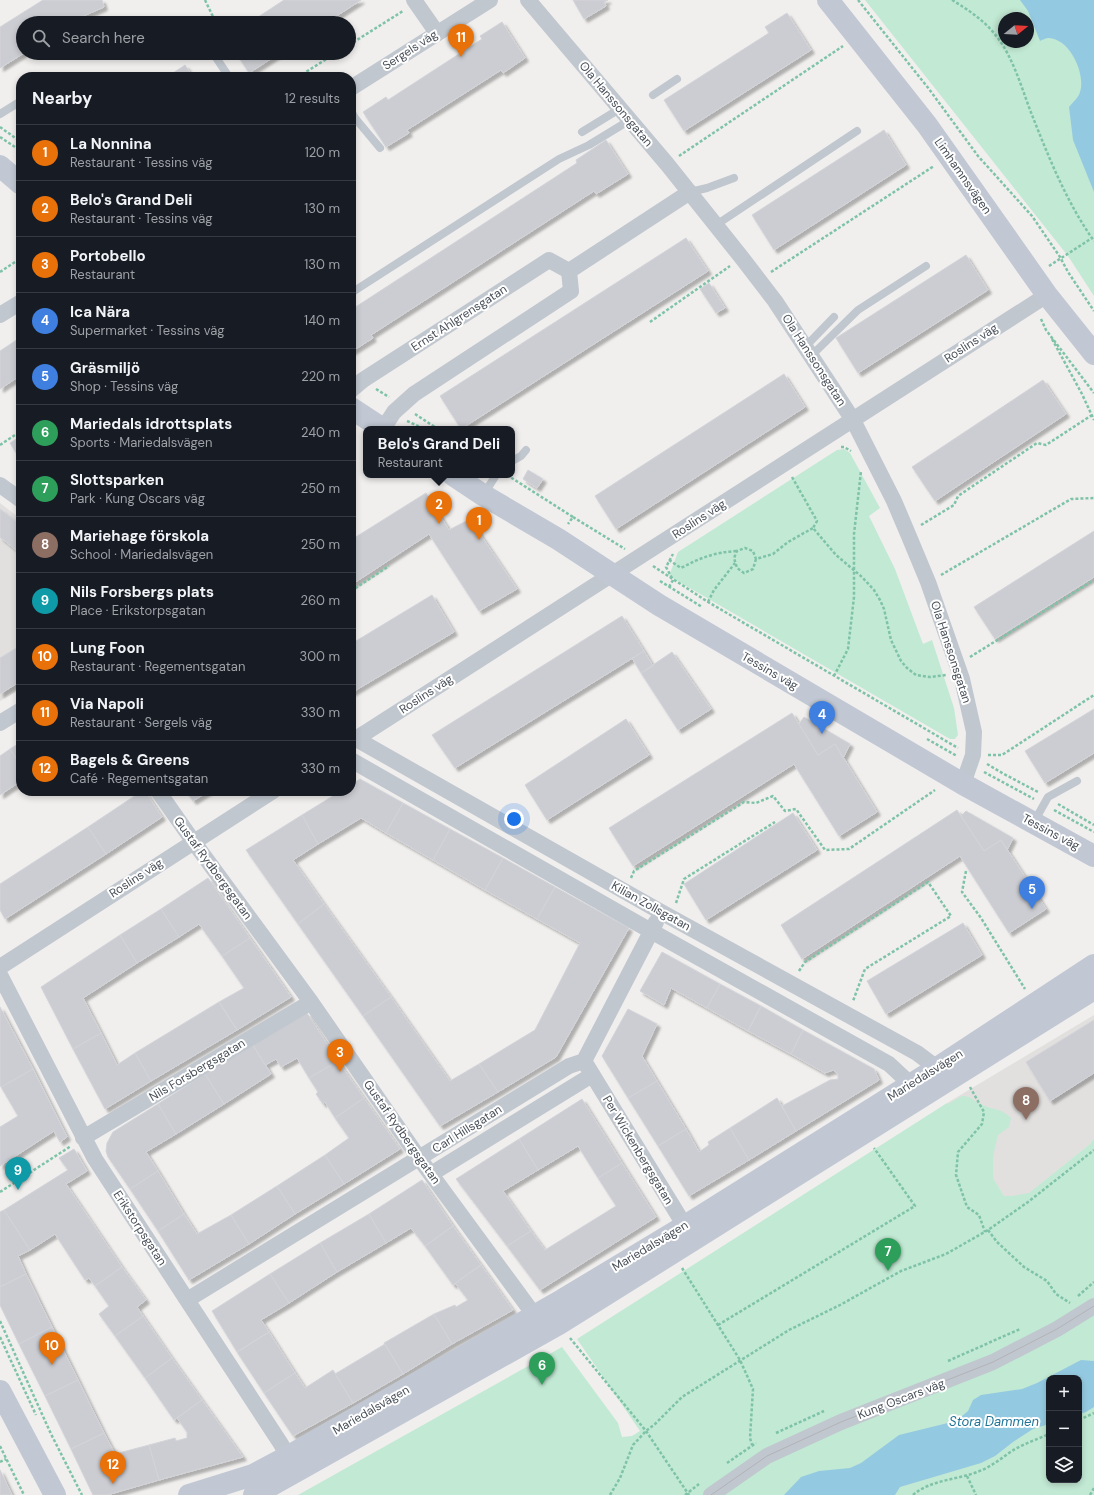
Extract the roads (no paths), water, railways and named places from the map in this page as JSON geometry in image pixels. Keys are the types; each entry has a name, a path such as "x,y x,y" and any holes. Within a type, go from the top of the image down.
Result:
{"main road":[{"name":"Limhamnsvägen","path":"828,0 927,125 1033,276 1094,354"},
{"path":"0,156 16,164"},
{"path":"0,166 16,180"},
{"path":"356,411 378,426"},
{"name":"Tessins väg","path":"458,478 483,495 558,539 612,575 664,596 1042,808 1094,856"},
{"name":"Mariedalsvägen","path":"941,1075 1094,965"},
{"name":"Mariedalsvägen","path":"189,1495 253,1474 291,1464 534,1339 689,1232 941,1075 1094,989"},
{"name":"Mariedalsvägen","path":"254,1495 291,1464 535,1316 689,1232"},
{"path":"0,1391 55,1495"}],"street":[{"name":"Sergels väg","path":"356,85 490,0"},
{"name":"Ola Hanssonsgatan","path":"528,0 626,114 775,300 853,420 894,501 928,582 951,666 969,709 974,732 969,768"},
{"path":"415,1 437,33"},
{"path":"385,426 394,412 414,394 570,291 569,271 690,192"},
{"name":"Ernst Ahlgrensgatan","path":"356,385 362,380 549,260 569,271"},
{"name":"Roslins väg","path":"356,736 612,575 1047,295"},
{"path":"0,315 16,305"},
{"path":"0,485 16,496"},
{"path":"0,723 16,713"},
{"name":"Kilian Zollsgatan","path":"356,741 666,915 917,1053 941,1075"},
{"name":"Kilian Zollsgatan","path":"356,763 651,931 889,1064 917,1090"},
{"name":"Gustaf Rydbergsgatan","path":"162,796 310,1002 419,1158 535,1316"},
{"name":"Roslins väg","path":"0,967 193,841 265,796"},
{"path":"584,1061 651,931 666,915"},
{"name":"Erikstorpsgatan","path":"0,975 95,1159 281,1444 291,1464"},
{"name":"Nils Forsbergsgatan","path":"83,1138 310,1002"},
{"name":"Per Wickenbergsgatan","path":"584,1061 689,1232"},
{"name":"Carl Hillsgatan","path":"187,1300 569,1066 584,1061"},
{"name":"Carl Hillsgatan","path":"431,1174 592,1075"},
{"name":"Kung Oscars väg","path":"711,1495 754,1464 780,1450 841,1422 993,1362 1089,1310"}],"lane":[{"path":"218,60 226,72"},
{"path":"653,95 677,79"},
{"path":"0,114 16,104"},
{"path":"582,132 626,114"},
{"path":"356,290 559,159 589,145 626,114"},
{"path":"356,117 380,148"},
{"path":"716,225 857,131"},
{"path":"690,192 707,188 734,178"},
{"path":"808,351 858,310 926,266"},
{"path":"808,351 834,317"},
{"path":"515,459 521,456 526,450"},
{"path":"483,495 494,478"},
{"path":"1042,808 1077,781"}],"water":[{"path":"1020,0 1094,0 1094,192 1073,140 1069,107 1080,92 1081,76 1078,67 1075,59 1064,44 1049,38 1040,41 1034,26 1034,12 1028,11"},
{"name":"Stora Dammen","path":"1081,1360 1094,1361 1094,1407 1082,1413 1082,1375 1052,1375"},
{"name":"Stora Dammen","path":"1046,1378 1046,1425 1033,1429 995,1456 981,1463 900,1487 895,1495 784,1495 801,1477 819,1471 850,1468 861,1463 899,1435 956,1421 968,1411 973,1400 981,1395 1022,1389"}],"tram line":[{"path":"711,1495 767,1456 841,1422 993,1362 1057,1329 1094,1306"}],"place":[{"name":"Via Napoli","path":"461,57"},
{"name":"Belo's Grand Deli","path":"439,524"},
{"name":"La Nonnina","path":"479,540"},
{"name":"Ica Nära","path":"822,734"},
{"name":"Gräsmiljö","path":"1032,909"},
{"name":"Portobello","path":"340,1072"},
{"name":"Mariehage förskola","path":"1026,1120"},
{"name":"Nils Forsbergs plats","path":"18,1190"},
{"name":"Slottsparken","path":"888,1271"},
{"name":"Lung Foon","path":"52,1365"},
{"name":"Mariedals idrottsplats","path":"542,1385"},
{"name":"Bagels & Greens","path":"113,1484"}]}
